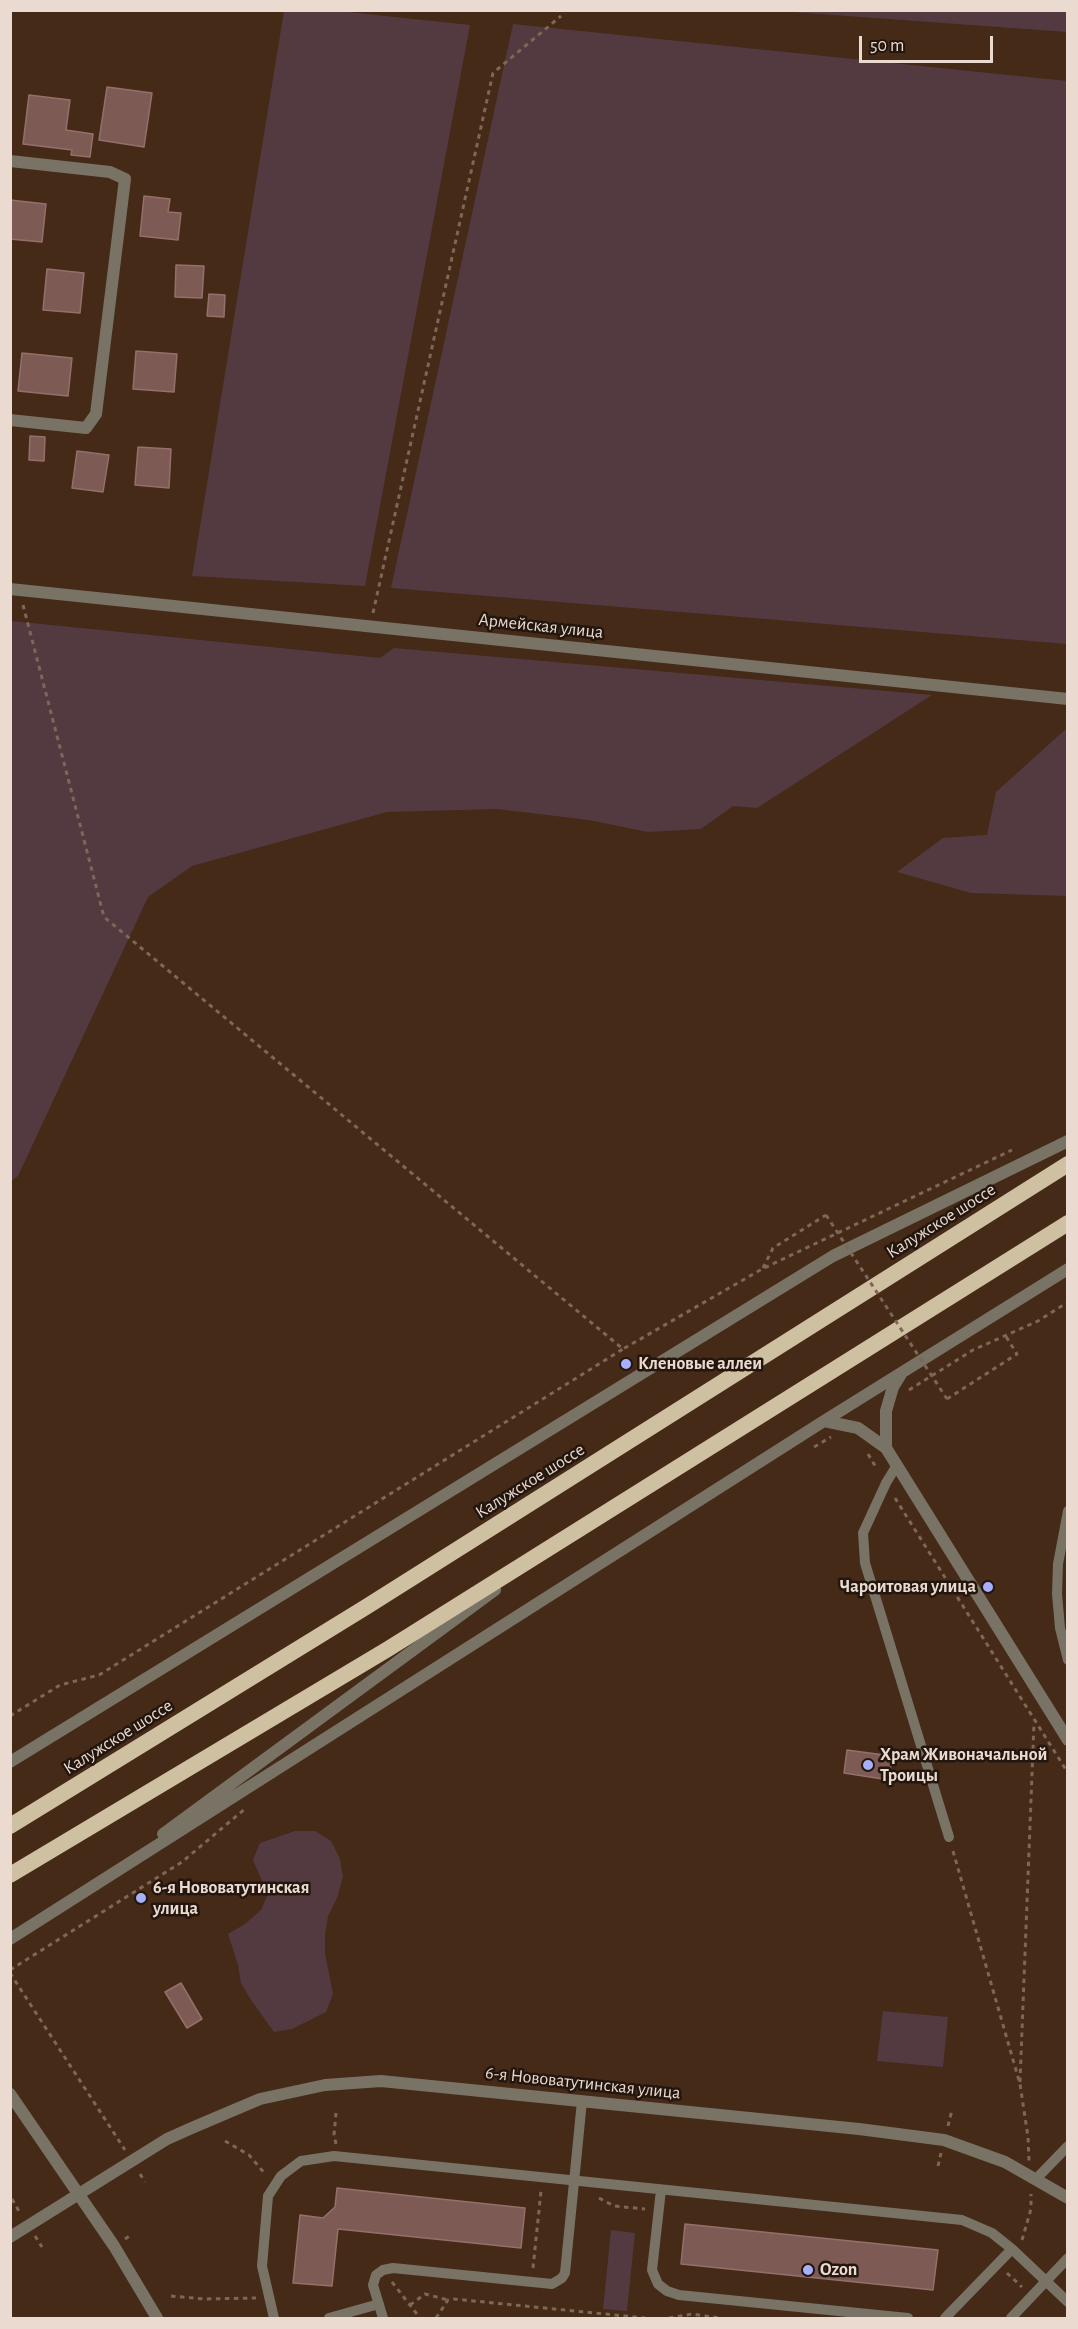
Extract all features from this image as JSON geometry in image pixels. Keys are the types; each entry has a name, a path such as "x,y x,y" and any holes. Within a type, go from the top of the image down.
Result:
{"highway":[{"name":"Калужское шоссе","path":"10,1826 366,1607 1068,1164"},
{"path":"10,1875 388,1649 1068,1222"}],"street":[{"path":"10,161 110,172 126,179 96,414 86,428 10,420"},
{"name":"Армейская улица","path":"15,590 1068,699"},
{"path":"10,1762 833,1256 1068,1141"},
{"path":"10,1939 824,1421 1068,1269"},
{"path":"886,1448 886,1411 893,1387 902,1372"},
{"path":"824,1421 858,1428 886,1448 1068,1740"},
{"path":"73,1900 580,1528"},
{"name":"6-я Нововатутинская улица","path":"10,2237 167,2139 260,2099 325,2085 381,2081 859,2129 944,2140 1005,2162 1068,2198"},
{"path":"10,2094 114,2246 157,2319"}],"lane":[{"path":"897,1465 863,1533 865,1563 949,1837"},
{"path":"1068,1511 1061,1540 1057,1594 1060,1628 1068,1660"},
{"path":"383,2319 374,2285 376,2275 383,2270 393,2268 552,2284 558,2281 565,2272 582,2101"},
{"path":"1036,2179 1068,2146"},
{"path":"274,2319 262,2266 268,2196 281,2176 302,2161 340,2157 962,2220 992,2233 1068,2301"},
{"path":"661,2190 652,2270 658,2284 667,2291 679,2295 908,2319"},
{"path":"945,2319 1012,2249"},
{"path":"1011,2319 1068,2258"},
{"path":"329,2319 379,2304"}],"path":[{"path":"370,626 493,73 561,16"},
{"path":"15,590 104,916 623,1349"},
{"path":"10,1716 60,1685 99,1675 623,1349 762,1269 1015,1149"},
{"path":"762,1269 773,1248 826,1215 947,1399 1017,1354 1005,1335"},
{"path":"904,1393 973,1350 1038,1321 1068,1302"},
{"path":"811,1449 838,1435"},
{"path":"864,1448 1068,1773"},
{"path":"1020,2084 1035,1721"},
{"path":"118,2139 10,1971 177,1865 251,1804"},
{"path":"949,1837 1020,2084 1028,2137"},
{"path":"336,2113 334,2138 340,2157"},
{"path":"225,2141 249,2155 266,2176 272,2190"},
{"path":"532,2282 543,2178"},
{"path":"597,2196 614,2206 658,2210"},
{"path":"1012,2249 1022,2240 1032,2209"},
{"path":"998,2264 1032,2296"},
{"path":"383,2270 420,2319"},
{"path":"410,2305 424,2294 448,2300 645,2319"},
{"path":"171,2296 236,2300 269,2296"},
{"path":"436,2319 448,2300"},
{"path":"669,2319 692,2314 720,2319"}],"shaded area":[{"path":"284,11 339,11 470,25 365,586 192,576"},
{"path":"779,11 1067,11 1067,32"},
{"path":"513,24 1067,81 1067,644 391,588"},
{"path":"11,621 380,658 394,648 932,695 757,808 733,806 701,829 648,832 589,820 497,809 387,812 192,866 148,897 18,1176 11,1181"},
{"path":"1067,728 1067,896 971,893 897,872 943,838 987,835 996,792"},
{"path":"295,1831 315,1831 331,1841 340,1859 343,1877 337,1898 328,1916 325,1935 325,1953 333,1994 326,2012 292,2029 274,2032 241,1983 228,1934 245,1924 261,1910 268,1894 253,1860 260,1843"},
{"path":"883,2011 948,2017 943,2067 877,2061"},
{"path":"611,2230 635,2233 627,2311 603,2309"}],"building":[{"path":"107,87 152,93 144,147 99,140"},
{"path":"29,95 70,100 66,130 93,134 90,157 71,155 72,150 23,144"},
{"path":"144,196 170,199 168,212 181,213 178,240 140,236"},
{"path":"10,200 46,204 42,242 10,239"},
{"path":"176,265 204,266 202,298 175,297"},
{"path":"47,269 84,273 80,313 43,310"},
{"path":"209,294 225,295 224,317 207,316"},
{"path":"136,351 177,354 174,392 133,389"},
{"path":"22,353 72,358 68,396 18,391"},
{"path":"30,436 45,437 44,461 29,460"},
{"path":"138,447 171,449 169,488 135,485"},
{"path":"77,451 109,455 103,492 72,488"},
{"name":"Храм Живоначальной Троицы","path":"847,1750 892,1756 889,1780 844,1773"},
{"path":"181,1983 202,2019 187,2028 165,1992"},
{"path":"337,2188 525,2208 521,2248 338,2229 332,2286 293,2283 300,2215 323,2218 335,2207"},
{"path":"685,2224 938,2250 933,2290 681,2264"}],"place":[{"name":"Кленовые аллеи","path":"626,1364"},
{"name":"Чароитовая улица","path":"988,1587"},
{"name":"Храм Живоначальной Троицы","path":"868,1765"},
{"name":"6-я Нововатутинская улица","path":"141,1898"},
{"name":"Ozon","path":"808,2270"}]}
